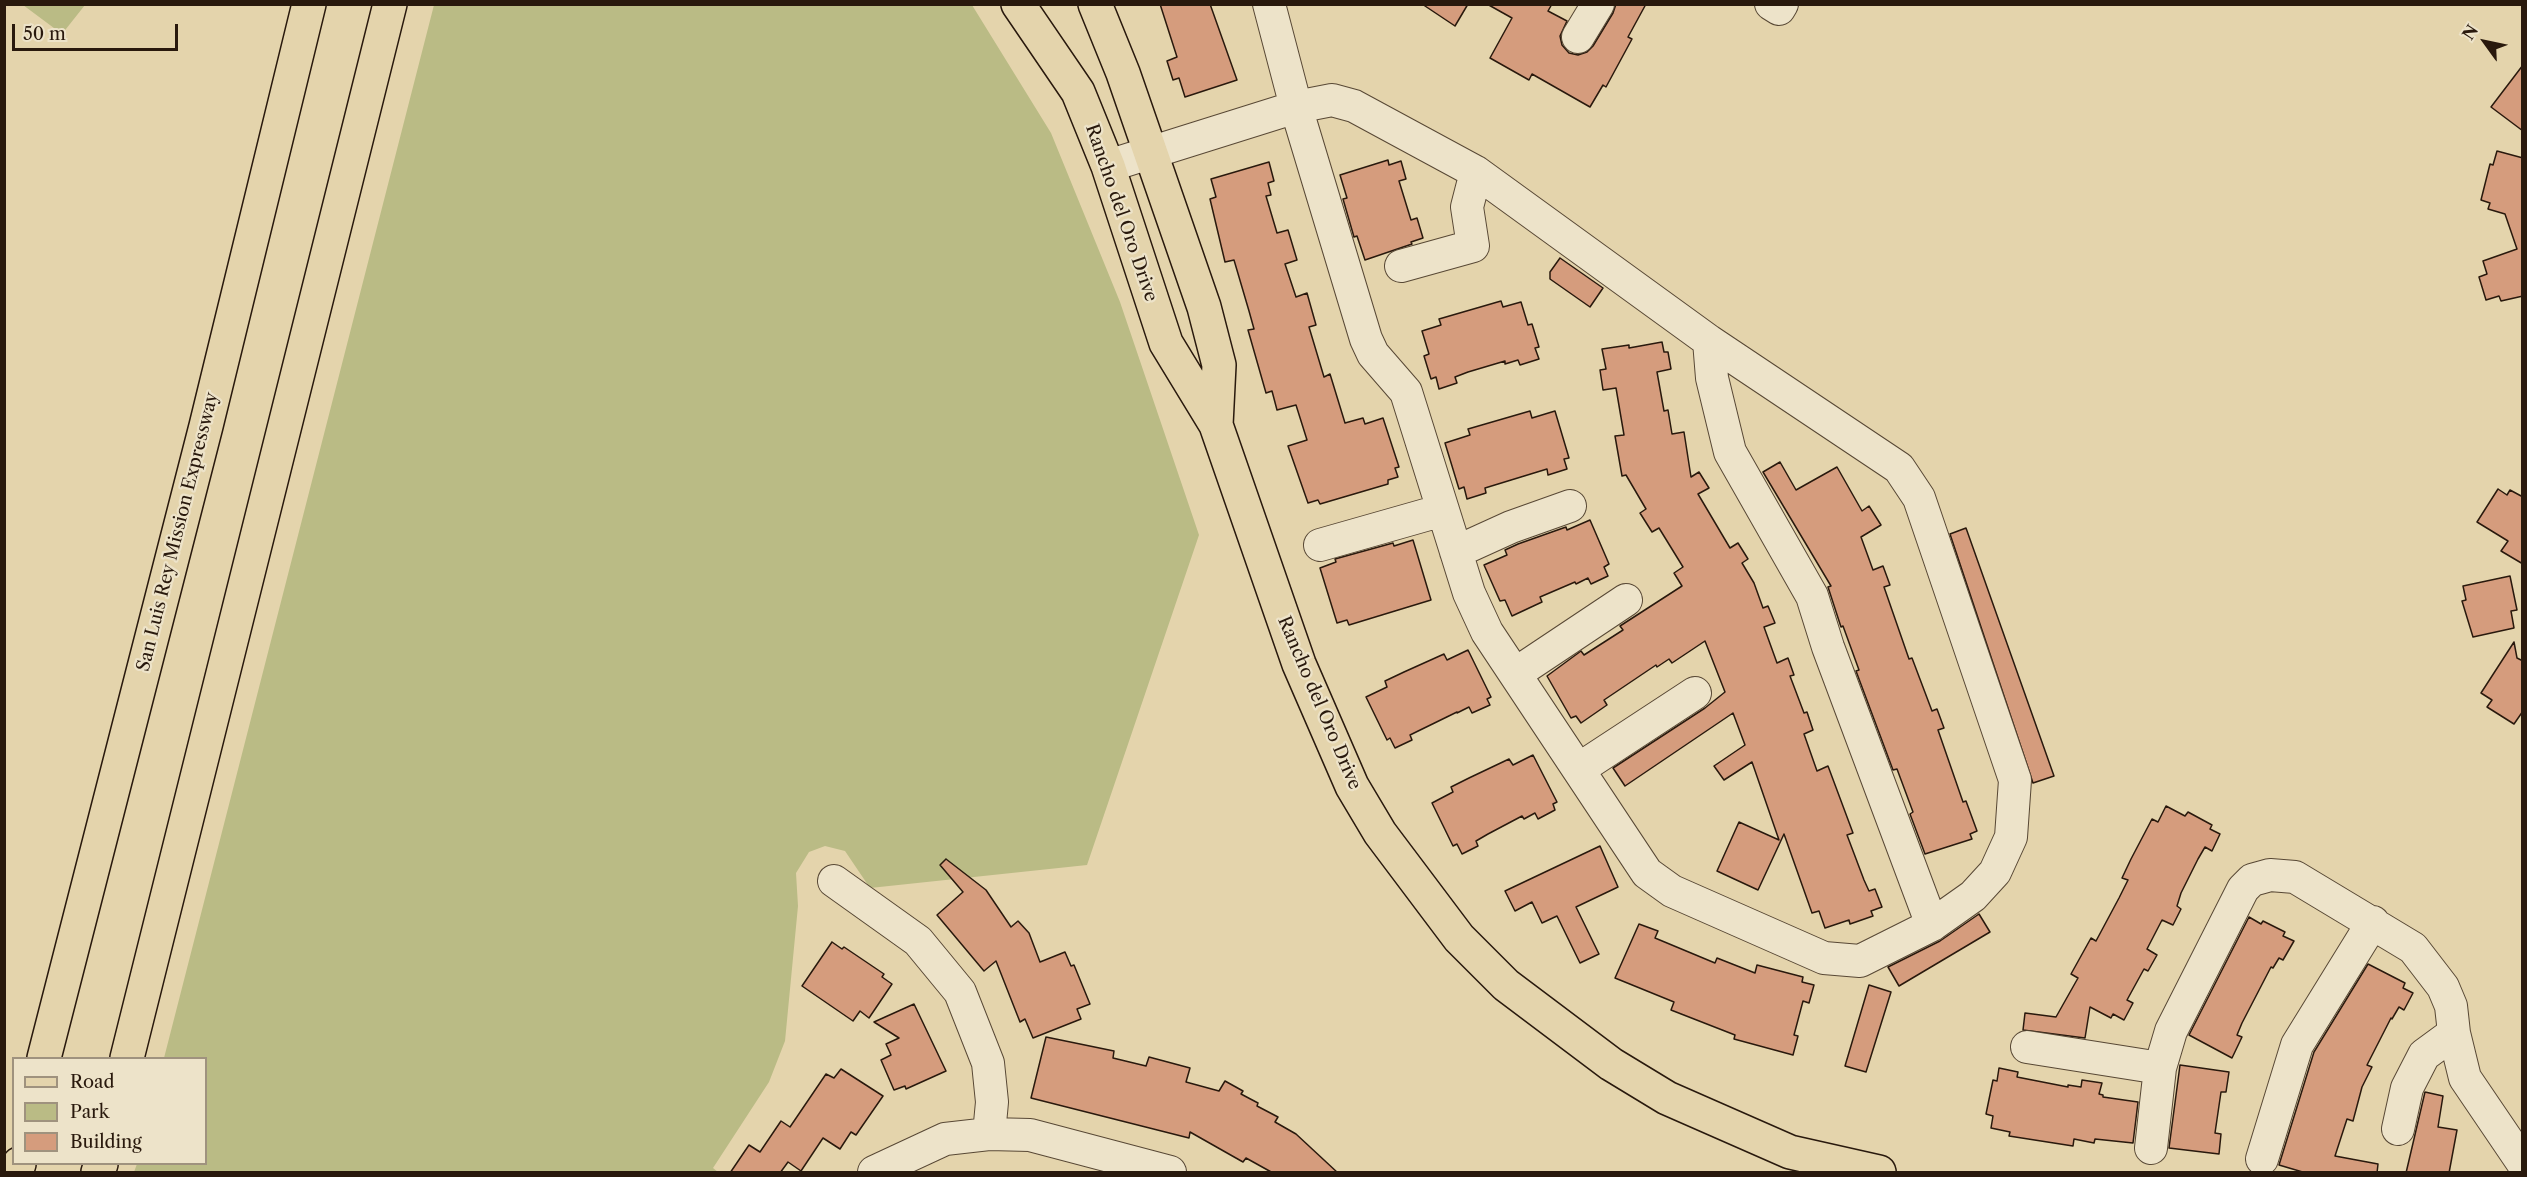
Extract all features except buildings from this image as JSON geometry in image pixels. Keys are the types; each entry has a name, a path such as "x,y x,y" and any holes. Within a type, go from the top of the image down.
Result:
{"main road":[{"name":"San Luis Rey Mission Expressway","path":"45,1057 206,426 309,4"},
{"path":"127,1057 390,4"},
{"name":"Rancho del Oro Drive","path":"1018,4 1078,92 1108,166 1166,342 1216,425 1299,664 1352,786 1380,833 1460,938 1506,985 1611,1064 1667,1098 1785,1162 1879,1173"},
{"name":"Rancho del Oro Drive","path":"1095,4 1123,73 1204,307 1220,365 1216,425"}],"street":[{"path":"1108,166 1296,107 1332,99 1354,106 1476,172 1709,341 1899,468 1919,498 2015,780 2011,837 1995,872 1973,896 1932,925 1860,961 1824,958 1703,906 1672,891 1647,873 1476,611 1406,392 1373,354 1366,339 1296,107 1269,4"},
{"path":"1578,37 1598,4"},
{"path":"1771,4 1779,9 1782,4"},
{"path":"1401,266 1473,246 1467,207 1476,172"},
{"path":"1709,341 1714,388 1730,452 1812,596 1828,647 1932,925"},
{"path":"1456,552 1511,527 1570,506"},
{"path":"1320,545 1443,510"},
{"path":"1515,674 1626,600"},
{"path":"1579,769 1695,693"},
{"path":"2151,1148 2160,1068 2170,1030 2242,889 2252,880 2270,875 2295,877 2414,948 2443,987 2451,1006 2454,1033 2465,1078 2523,1162"},
{"path":"834,881 918,941 960,992 988,1063 992,1102 988,1134"},
{"path":"2262,1159 2297,1045 2373,922"},
{"path":"2398,1129 2407,1088 2424,1055 2454,1033"},
{"path":"2027,1047 2160,1068"},
{"path":"874,1173 945,1139 988,1134 1030,1135 1170,1173"}],"green space":[{"path":"23,4 85,5 62,34"},
{"path":"434,5 972,5 1051,133 1120,302 1199,535 1087,865 870,888 845,851 825,846 809,852 796,873 798,906 785,1041 769,1082 713,1168 718,1172 134,1172 137,1165 207,1165 207,1057 164,1057"}]}
